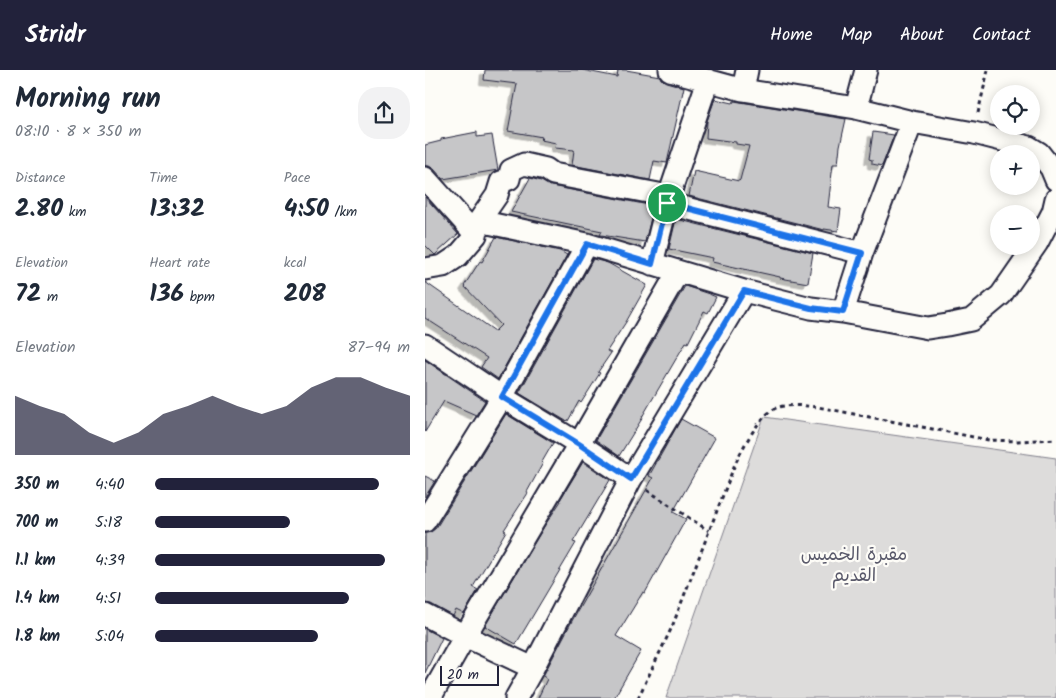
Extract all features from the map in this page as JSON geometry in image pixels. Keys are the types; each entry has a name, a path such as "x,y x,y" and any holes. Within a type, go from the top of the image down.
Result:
{"street":[{"path":"670,70 709,80 745,80 912,122 974,133 1029,147 1039,153 1051,168 1056,180"},
{"path":"857,108 865,70"},
{"path":"652,264 667,199 709,80"},
{"path":"843,312 862,253 912,122"},
{"path":"425,268 443,266 458,256 497,195 501,182 509,179 511,170 524,164 546,169 553,174 667,199 862,253"},
{"path":"425,178 477,228 587,244 744,291 811,308 928,328 971,320 1001,295 1037,243 1053,212 1056,199"},
{"path":"425,521 502,397 587,244"},
{"path":"430,698 678,272"},
{"path":"516,698 631,479 744,291"},
{"path":"425,345 502,397 579,444 631,479"},
{"path":"425,615 533,668"}],"path":[{"path":"974,133 988,70"},
{"path":"638,698 672,628 735,464 745,444 768,412 781,407 803,406 830,409 989,440 1056,439"},
{"path":"631,479 709,531"}],"green space":[{"name":"مقبرة الخميس القديم","path":"764,417 1056,458 1056,698 666,698"}],"building":[{"path":"485,70 582,70 617,77 618,70 626,70 660,76 666,82 684,87 667,163 654,161 650,180 572,165 574,150 555,148 556,143 541,140 542,137 508,131 517,84 484,80"},
{"path":"715,99 846,119 838,164 833,164 828,207 841,209 838,231 824,230 689,196 694,171 740,180 749,146 736,144 736,142 706,138 707,121"},
{"path":"477,132 477,137 492,135 498,170 443,179 434,169 425,166 425,145 441,141 441,139"},
{"path":"873,132 894,135 882,166 872,164 872,160 869,159"},
{"path":"530,178 551,186 654,206 645,242 600,235 602,231 511,212"},
{"path":"425,197 458,234 435,255 425,245"},
{"path":"676,219 813,253 808,283 712,262 713,258 669,249"},
{"path":"496,237 560,251 567,255 498,379 481,367 487,358 425,318 425,282 495,331 501,325 464,286 480,261 482,262"},
{"path":"593,259 608,263 647,285 607,351 611,353 598,372 600,373 581,403 579,401 568,421 566,421 519,393"},
{"path":"685,286 716,297 708,313 704,311 688,343 686,342 619,456 596,440"},
{"path":"425,360 485,401 476,415 444,401 425,432"},
{"path":"506,414 553,443 528,493 504,530 506,531 473,587 478,590 464,614 456,610 453,616 431,604 425,603 425,533 431,532 436,528"},
{"path":"681,419 715,438 673,512 686,519 645,593 643,592 616,636 641,651 614,698 538,698 547,679 543,676 653,478 649,476"},
{"path":"583,462 610,480 573,542 576,543 516,644 485,626"},
{"path":"425,476 435,481 425,497"},
{"path":"425,629 442,638 425,673"}],"route":[{"path":"667,203 862,253 843,312 811,308 744,291 631,479 579,444 502,397 587,244 652,264 667,203"}]}
